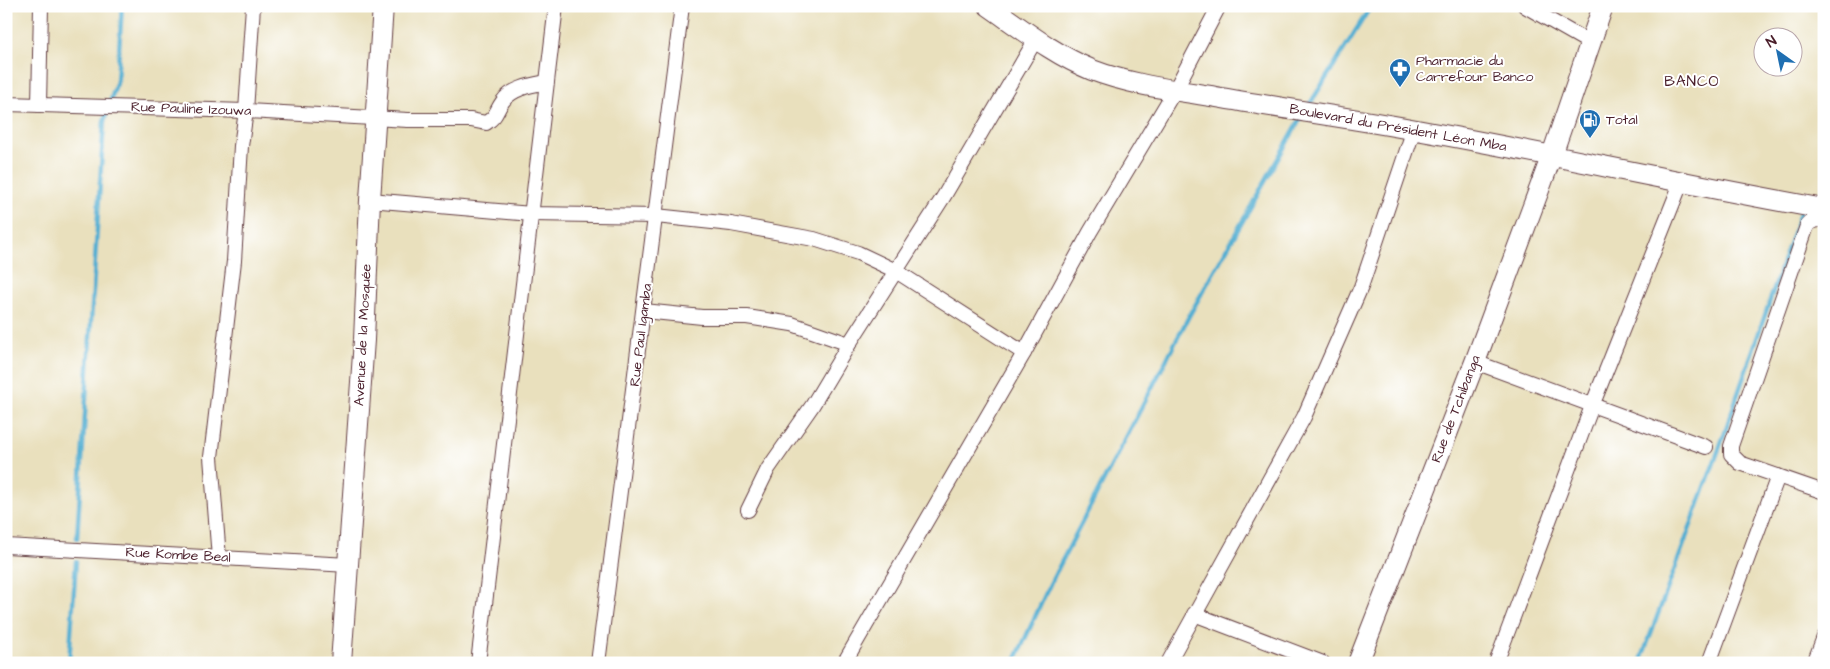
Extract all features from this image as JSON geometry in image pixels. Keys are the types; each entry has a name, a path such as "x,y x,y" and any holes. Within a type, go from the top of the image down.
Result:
{"street":[{"path":"40,105 41,6"},
{"path":"219,558 211,457 234,261 241,146 246,111 253,6"},
{"name":"Avenue de la Mosquée","path":"341,663 364,340 370,200 383,6"},
{"path":"478,663 556,6"},
{"name":"Rue Paul Igamba","path":"598,663 682,6"},
{"name":"Boulevard du Président Léon Mba","path":"989,6 1036,39 1092,70 1175,90 1414,129 1552,155 1681,184 1824,209"},
{"path":"844,663 1024,353 1090,232 1175,90 1219,6"},
{"path":"1525,6 1590,43"},
{"name":"Rue de Tchibanga","path":"1358,663 1475,362 1552,155 1603,6"},
{"path":"748,510 768,469 812,406 849,344 944,196 1036,39"},
{"name":"Rue Pauline Izouwa","path":"6,104 246,111 471,120 486,123 497,116 503,100 516,91 547,82"},
{"path":"1168,663 1304,417 1361,287 1414,129"},
{"path":"1496,663 1592,406 1681,184"},
{"path":"370,200 532,214 656,216 731,224 814,239 858,253 896,271 1024,353"},
{"path":"1824,218 1811,222 1807,226 1731,446 1731,454 1740,463 1824,491"},
{"path":"644,311 702,317 747,318 792,324 849,344"},
{"path":"1475,362 1706,447"},
{"path":"1709,663 1778,476"},
{"name":"Rue Kombe Beal","path":"6,546 349,565"},
{"path":"1194,614 1323,663"},
{"path":"1814,663 1824,637"}],"waterway":[{"path":"77,538 104,121 117,81 122,6"},
{"path":"1308,107 1371,6"},
{"path":"1014,663 1050,584 1189,316 1302,116"},
{"path":"1640,663 1719,449 1801,210"},
{"path":"69,663 76,561"}],"place":[{"name":"Pharmacie du Carrefour Banco","path":"1400,88"},
{"name":"Total","path":"1590,139"}],"district":[{"name":"BANCO","path":"1692,81"}]}
